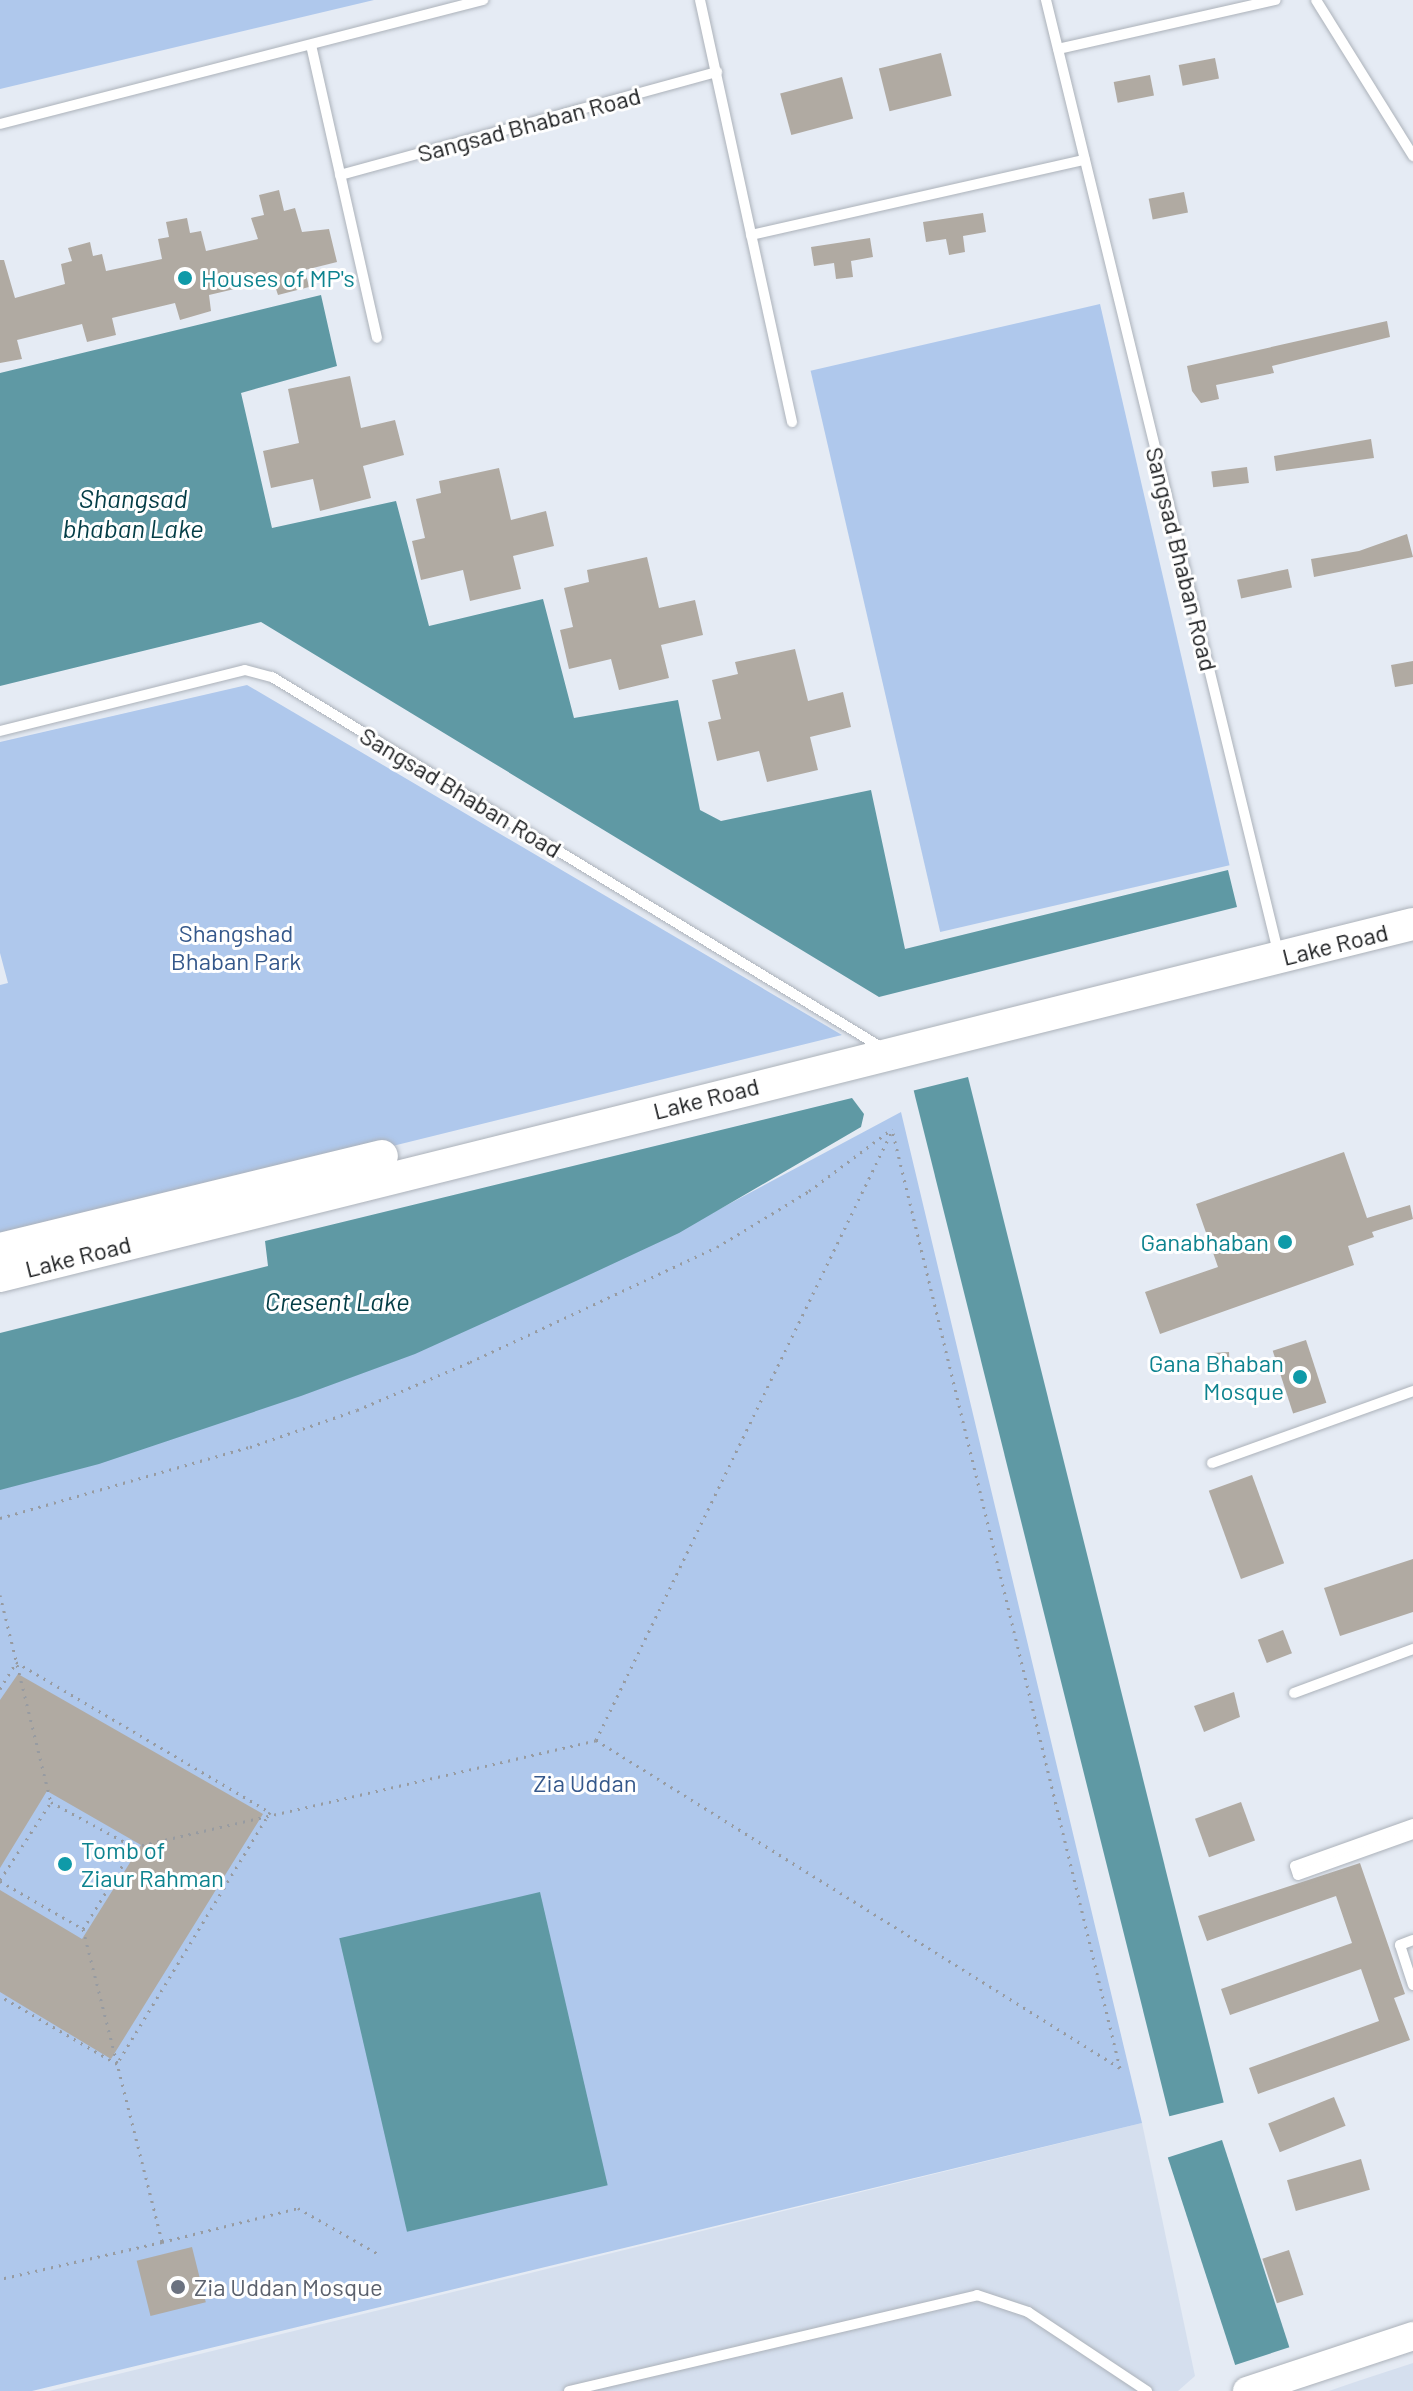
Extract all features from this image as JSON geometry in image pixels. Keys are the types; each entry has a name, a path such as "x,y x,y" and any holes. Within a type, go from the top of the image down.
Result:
{"main road":[{"path":"1277,948 1413,906"},
{"name":"Lake Road","path":"0,1276 878,1045 1277,948 1413,924"},
{"path":"0,1249 878,1045"}],"street":[{"path":"1247,2391 1413,2336"}],"lane":[{"path":"0,124 483,0"},
{"path":"700,0 792,422"},
{"name":"Sangsad Bhaban Road","path":"1046,0 1277,948"},
{"path":"1058,49 1276,0"},
{"path":"1316,0 1413,156"},
{"path":"311,45 377,338"},
{"name":"Sangsad Bhaban Road","path":"340,175 717,72"},
{"path":"751,235 1085,160"},
{"name":"Sangsad Bhaban Road","path":"0,731 245,670 272,677 878,1045"},
{"path":"1212,1463 1413,1391"},
{"path":"1294,1693 1413,1649"},
{"path":"1413,1824 1295,1866 1298,1875 1413,1834"},
{"path":"1413,1940 1400,1945 1413,1985"},
{"path":"569,2391 977,2295 1028,2312 1147,2391"}],"path":[{"path":"0,1518 146,1480 263,1442 357,1410 470,1362 717,1247 809,1191 892,1129"},
{"path":"51,1802 134,1847 596,1740 1120,2068 892,1129"},
{"path":"596,1740 892,1129"},
{"path":"0,1595 51,1802 0,1880 83,1929 162,2242"},
{"path":"0,1689 16,1662"},
{"path":"16,1662 270,1812 117,2064"},
{"path":"83,1929 134,1847"},
{"path":"0,1996 117,2064"},
{"path":"0,2279 298,2208 380,2255"}],"shaded area":[{"path":"1142,2123 1195,2376 1178,2391 49,2391"},
{"path":"1413,2363 1413,2391 1329,2391 1355,2382"}],"green space":[{"path":"0,0 374,0 0,89"},
{"path":"1100,304 1230,865 940,932 811,371"},
{"name":"Shangshad Bhaban Park","path":"247,685 842,1035 0,1243 0,985 8,983 0,953 0,742"},
{"name":"Zia Uddan","path":"901,1112 1142,2123 32,2391 0,2391 0,1485 658,1242"}],"water":[{"name":"Shangsad bhaban Lake","path":"321,295 337,366 241,393 272,528 396,501 429,626 543,599 574,718 678,700 700,810 721,821 871,790 905,949 1228,870 1237,907 879,997 261,622 0,686 0,373"},
{"path":"968,1077 1224,2103 1169,2116 914,1091"},
{"name":"Cresent Lake","path":"852,1098 864,1114 861,1127 679,1233 576,1281 415,1354 301,1396 99,1464 0,1490 0,1333 268,1266 265,1241"},
{"path":"540,1892 608,2185 407,2232 339,1938"},
{"path":"1222,2140 1289,2347 1235,2365 1168,2158"}],"building":[{"path":"941,53 952,96 890,111 879,68"},
{"path":"1215,58 1219,79 1183,86 1179,65"},
{"path":"1150,75 1154,96 1118,103 1114,82"},
{"path":"842,77 853,119 791,135 780,94"},
{"name":"Houses of MP's","path":"279,190 284,211 295,208 302,232 329,229 337,262 305,270 309,287 278,295 273,280 209,295 211,311 180,320 175,303 112,318 116,335 87,342 82,324 17,340 22,359 0,363 0,260 4,260 15,298 65,284 61,264 72,261 68,248 90,242 93,256 102,254 106,271 162,259 158,239 169,237 166,222 187,218 190,233 201,231 206,251 258,239 251,218 264,215 259,195"},
{"path":"1184,192 1188,213 1153,219 1149,199"},
{"path":"983,213 986,232 963,236 965,252 949,255 946,239 926,242 923,222"},
{"path":"870,238 873,257 851,261 853,277 836,279 834,263 814,266 811,247"},
{"path":"1387,321 1390,337 1272,366 1274,373 1216,385 1219,399 1201,403 1192,391 1187,366"},
{"path":"350,376 361,428 395,420 404,455 363,466 371,498 320,511 313,479 271,488 263,451 299,443 288,389"},
{"path":"1371,439 1374,458 1276,471 1274,456"},
{"path":"1247,467 1249,483 1213,487 1211,471"},
{"path":"499,468 511,520 546,511 554,546 513,556 521,589 470,601 463,570 421,580 412,541 425,538 416,499 441,493 439,481"},
{"path":"1407,534 1413,557 1314,577 1311,559 1359,551"},
{"path":"647,557 659,608 695,600 703,635 661,645 669,678 619,690 611,659 569,669 560,630 573,627 564,588 589,582 587,570"},
{"path":"1288,569 1292,588 1241,598 1237,580"},
{"path":"795,649 808,701 843,692 851,727 810,737 818,770 767,782 759,751 717,761 708,722 721,719 712,680 738,674 735,662"},
{"path":"1413,661 1413,684 1395,687 1391,665"},
{"name":"Ganabhaban","path":"1344,1152 1367,1218 1410,1205 1413,1219 1372,1232 1374,1237 1348,1246 1354,1265 1160,1334 1145,1292 1218,1267 1196,1204"},
{"name":"Gana Bhaban Mosque","path":"1306,1340 1326,1403 1293,1414 1273,1351"},
{"path":"1229,1352 1230,1372 1208,1373 1207,1353"},
{"path":"1252,1475 1284,1563 1241,1579 1209,1491"},
{"path":"1413,1559 1413,1612 1340,1636 1324,1588"},
{"path":"1283,1630 1292,1653 1267,1663 1258,1640"},
{"path":"18,1674 263,1814 111,2059 0,1992 0,1890 82,1939 141,1845 47,1791 0,1868 0,1700"},
{"path":"1234,1692 1240,1717 1204,1732 1194,1706"},
{"path":"1241,1802 1255,1841 1209,1857 1195,1819"},
{"path":"1360,1863 1405,1994 1394,1998 1410,2040 1258,2094 1249,2068 1379,2021 1361,1969 1230,2015 1221,1989 1352,1943 1336,1896 1207,1941 1198,1916"},
{"path":"1334,2097 1346,2126 1280,2152 1268,2124"},
{"path":"1361,2159 1370,2190 1296,2211 1287,2180"},
{"path":"192,2247 206,2302 150,2316 137,2261"},
{"path":"1289,2250 1304,2295 1277,2303 1262,2259"}],"place":[{"name":"Houses of MP's","path":"185,278"},
{"name":"Ganabhaban","path":"1285,1242"},
{"name":"Gana Bhaban Mosque","path":"1300,1377"},
{"name":"Tomb of Ziaur Rahman","path":"65,1864"},
{"name":"Zia Uddan Mosque","path":"178,2287"}]}
